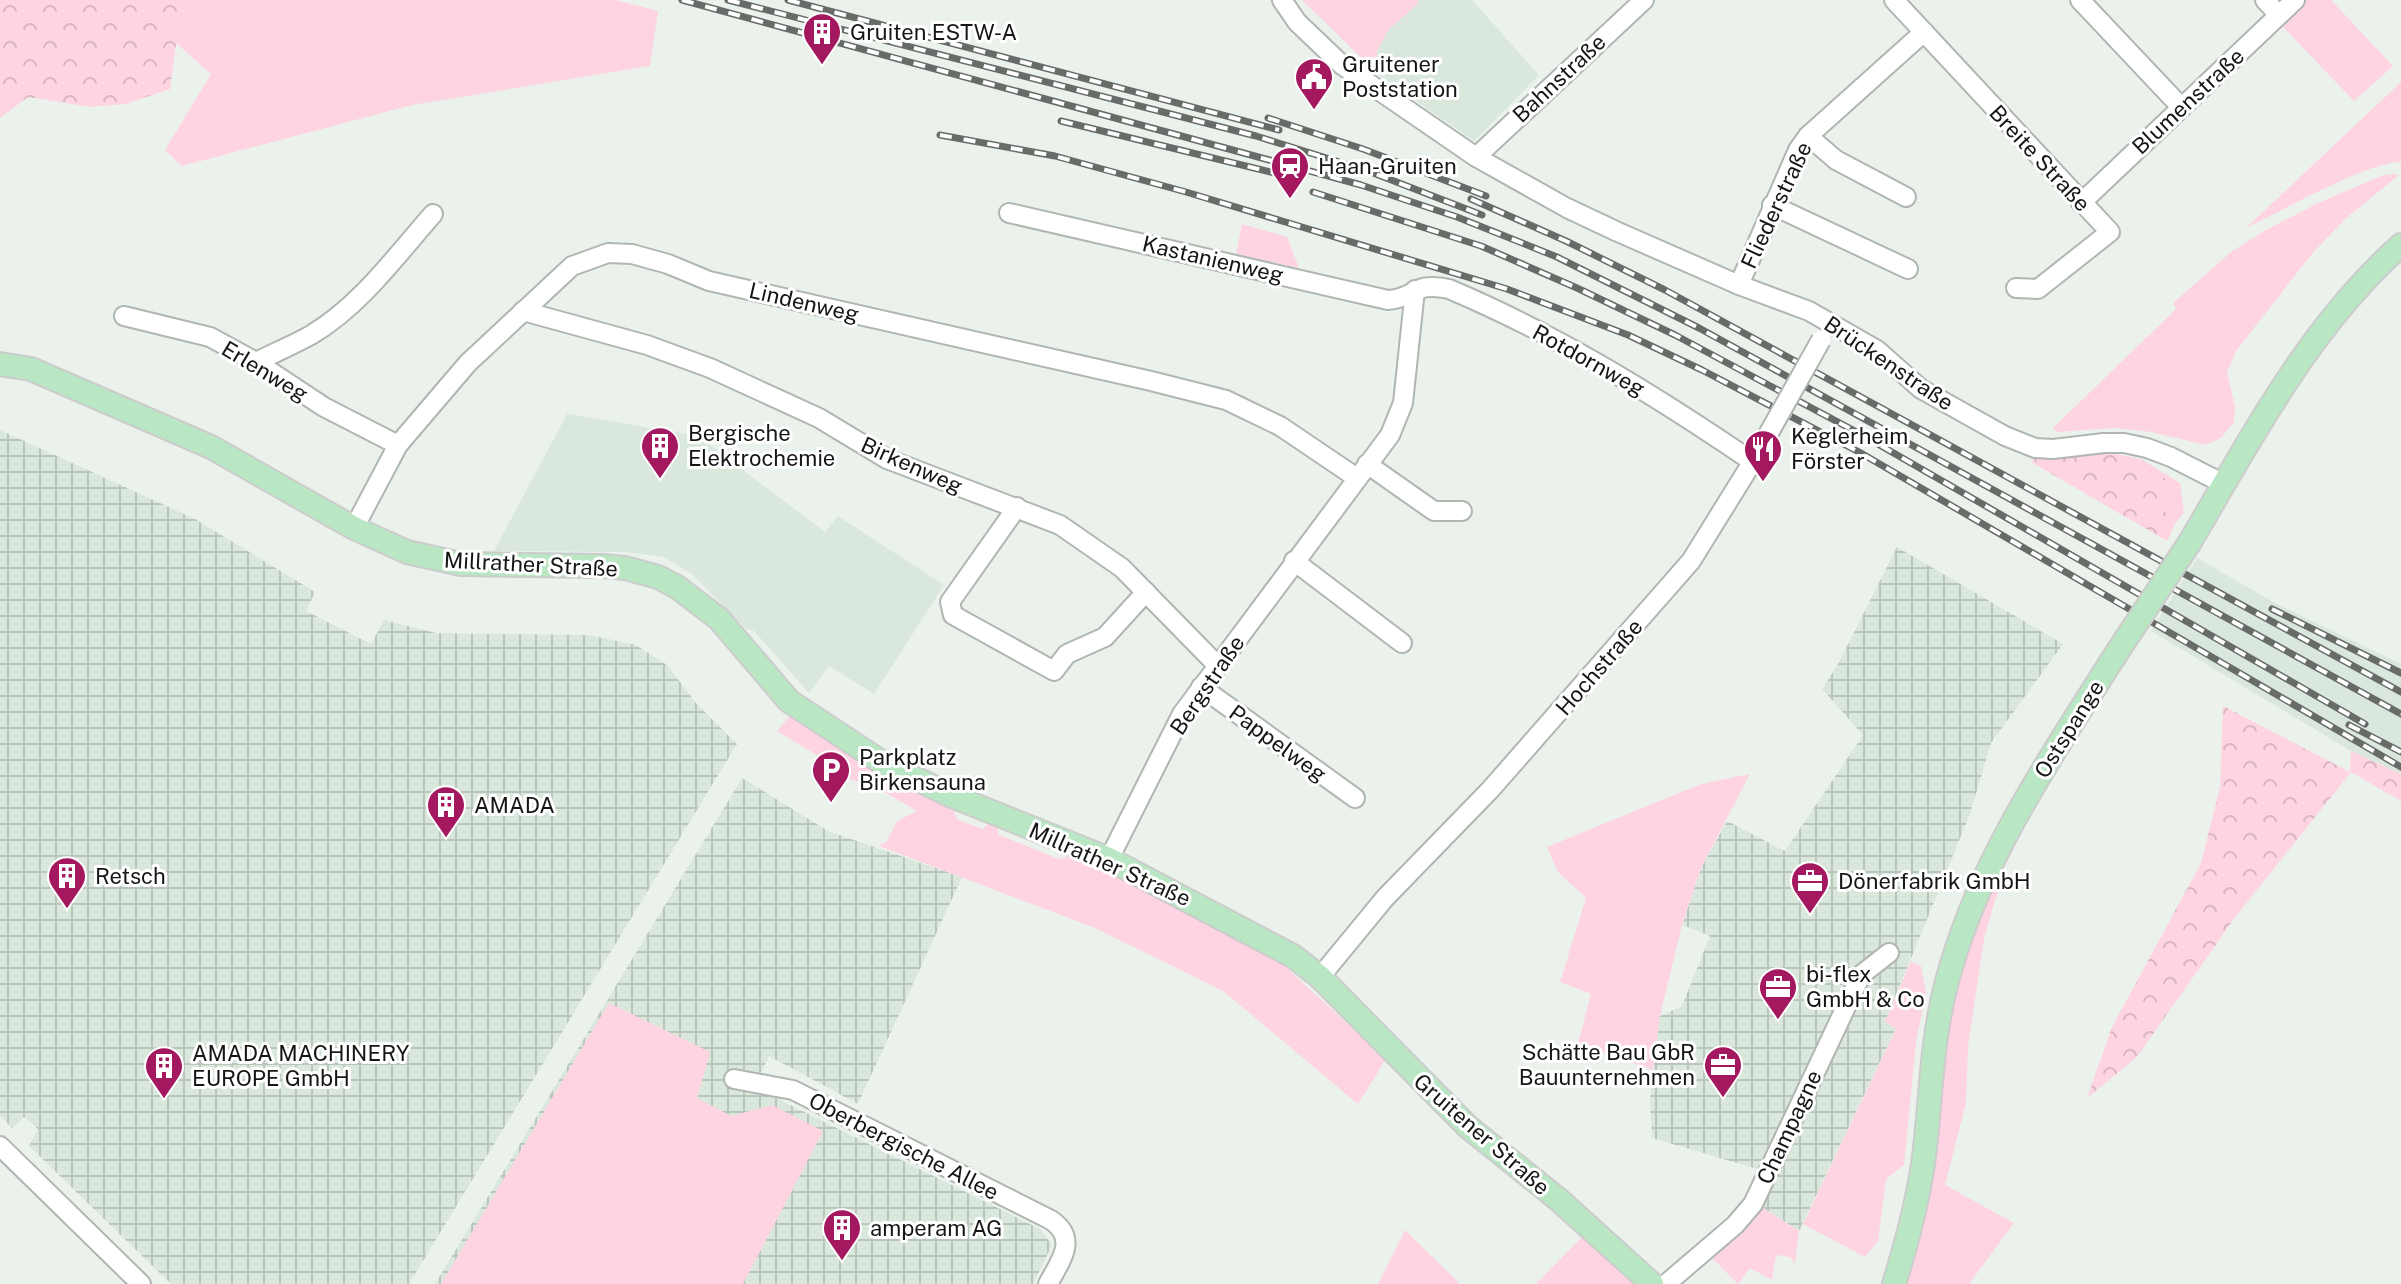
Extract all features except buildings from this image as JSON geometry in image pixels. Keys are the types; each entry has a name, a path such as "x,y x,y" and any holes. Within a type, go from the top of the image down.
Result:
{"main road":[{"name":"Ostspange","path":"1894,1284 1917,1201 1932,1065 1945,987 1968,915 2002,837 2190,542 2307,349 2347,299 2401,245"},
{"name":"Millrather Straße","path":"0,364 31,369 211,447 354,528 407,552 449,562 503,566 603,566 658,577 719,619 789,701 842,738 899,772 1109,859 1270,942 1320,977"},
{"name":"Gruitener Straße","path":"1320,977 1467,1126 1559,1200 1652,1284"}],"street":[{"name":"Brückenstraße","path":"1282,0 1297,22 1342,65 1476,157 1567,208 1739,285 1788,301 1830,322 1877,350 1921,389 2022,444 2053,449 2124,443 2171,457 2224,484"},
{"name":"Bahnstraße","path":"1476,157 1644,0"},
{"name":"Breite Straße","path":"1894,0 2110,232 2038,289 2016,288"},
{"path":"2080,0 2181,107"},
{"path":"2265,0 2279,15"},
{"name":"Blumenstraße","path":"2081,203 2295,0"},
{"name":"Fliederstraße","path":"1739,285 1772,205 1808,136 1924,32"},
{"path":"1808,136 1836,160 1906,197"},
{"path":"1772,205 1908,269"},
{"name":"Kastanienweg","path":"1009,213 1388,300 1400,299 1415,290"},
{"path":"256,362 311,335 340,314 370,286 433,214"},
{"name":"Lindenweg","path":"354,528 398,445 468,363 572,266 608,253 632,254 668,264 709,281 1226,400 1362,471"},
{"name":"Rotdornweg","path":"1415,290 1430,285 1449,289 1563,342 1758,453"},
{"name":"Bergstraße","path":"1109,859 1182,714 1390,435 1403,403 1415,290"},
{"name":"Birkenweg","path":"523,311 647,345 710,368 819,418 887,459 1060,525 1122,568 1217,665"},
{"name":"Erlenweg","path":"124,316 210,337 256,362 324,407 398,445"},
{"name":"Hochstraße","path":"1320,977 1385,898 1490,790 1664,593 1705,541 1758,453 1830,322"},
{"path":"1362,471 1434,511 1462,511"},
{"path":"1017,507 950,602 953,615 1054,671 1067,654 1105,637 1146,592"},
{"path":"1294,561 1402,643"},
{"name":"Pappelweg","path":"1201,687 1355,798"},
{"name":"Champagne","path":"1666,1284 1735,1225 1753,1204 1861,975 1889,953"},
{"name":"Oberbergische Allee","path":"734,1079 793,1090 1059,1226 1065,1234 1064,1254 1048,1284"},
{"path":"0,1146 141,1284"}],"shaded area":[{"path":"1418,0 1472,0 1539,75 1474,141 1380,76 1377,52 1389,29 1419,3"},
{"path":"567,414 698,436 825,532 838,516 944,585 874,694 829,666 809,693 754,631 746,629 692,574 663,557 626,552 494,551"},
{"path":"0,430 195,519 315,592 306,611 371,644 384,620 436,633 590,635 636,645 667,665 696,703 737,744 409,1284 171,1284 29,1146 38,1129 24,1117 12,1128 0,1116"},
{"path":"1897,547 2063,644 1991,743 1970,814 1885,1022 1896,1028 1799,1231 1760,1206 1770,1184 1757,1169 1652,1138 1650,1101 1660,1016 1682,1006 1710,936 1682,925 1701,868 1727,821 1785,851 1863,735 1822,689 1837,666"},
{"path":"2197,558 2277,604 2401,664 2401,774 2351,751 2151,631"},
{"path":"742,778 828,831 962,877 858,1104 769,1056 754,1087 1040,1229 1052,1245 1033,1284 435,1284"}],"green space":[{"path":"0,0 182,0 170,89 126,104 90,107 28,97 0,118"},
{"path":"182,0 616,0 658,11 650,66 412,105 182,166 165,150 211,74 176,43"},
{"path":"1302,0 1418,0 1419,3 1389,29 1377,51 1380,76"},
{"path":"2304,0 2331,0 2393,66 2354,101 2279,23"},
{"path":"2401,82 2401,162 2347,178 2246,228"},
{"path":"2384,175 2399,175 2344,220 2311,255 2236,351 2227,372 2235,407 2234,422 2221,438 2206,445 2151,432 2115,428 2057,432 2053,428 2176,309 2173,303 2231,252 2320,202"},
{"path":"1242,224 1287,237 1299,268 1236,254"},
{"path":"2112,453 2141,459 2167,480 2165,512 2175,524 2167,541 2031,462 2036,457 2068,458"},
{"path":"2141,459 2180,483 2184,512 2175,524 2165,512"},
{"path":"2223,706 2350,772 2351,751 2401,774 2401,801 2351,772 2236,916 2137,1057 2087,1098 2112,1027 2201,863 2220,787"},
{"path":"790,716 871,769 953,809 957,819 982,829 991,822 997,825 999,835 1059,859 1074,855 1150,890 1278,960 1386,1059 1358,1104 1223,991 1095,928 879,846 887,841 897,821 917,811 886,793 847,778 828,762 777,731"},
{"path":"1750,774 1701,868 1682,925 1660,1016 1653,1070 1578,1044 1591,994 1560,982 1586,898 1558,872 1547,847 1701,784"},
{"path":"1994,875 2005,880 1996,897 1984,939 1968,1046 1966,1103 1945,1185 2014,1223 1969,1284 1902,1284 1960,967"},
{"path":"1911,961 1921,966 1926,993 1916,1042 1904,1165 1886,1179 1878,1241 1865,1257 1803,1224 1896,1029 1885,1022"},
{"path":"609,1003 710,1052 697,1098 731,1116 772,1105 823,1131 743,1284 441,1284"},
{"path":"1760,1206 1799,1231 1795,1263 1790,1257 1776,1255 1772,1280 1750,1268 1738,1284 1710,1256"},
{"path":"1405,1230 1460,1284 1378,1284"},
{"path":"1586,1233 1639,1284 1536,1284"}],"railway":[{"path":"682,0 1361,185 1457,217 1557,257 1699,328 2401,714"},
{"path":"728,0 1256,136 1368,171 1482,215"},
{"path":"788,0 1279,130"},
{"path":"1268,118 1363,149 1486,196"},
{"path":"1061,121 1283,175"},
{"path":"940,135 1055,156 1186,192 1507,289 1628,335 1859,452 2401,767"},
{"path":"1313,192 1481,246 1675,335 1864,436 2365,724"},
{"path":"1471,199 1665,290 2401,692"},
{"path":"2272,609 2401,673"},
{"path":"2349,725 2401,752"}],"place":[{"name":"Gruiten ESTW-A","path":"822,66"},
{"name":"Gruitener Poststation","path":"1314,111"},
{"name":"Haan-Gruiten","path":"1290,200"},
{"name":"Bergische Elektrochemie","path":"660,480"},
{"name":"Keglerheim Förster","path":"1763,483"},
{"name":"Parkplatz Birkensauna","path":"831,804"},
{"name":"AMADA","path":"446,839"},
{"name":"Retsch","path":"67,910"},
{"name":"Dönerfabrik GmbH","path":"1810,915"},
{"name":"bi-flex GmbH & Co","path":"1778,1021"},
{"name":"Schätte Bau GbR Bauunternehmen","path":"1723,1099"},
{"name":"AMADA MACHINERY EUROPE GmbH","path":"164,1100"},
{"name":"amperam AG","path":"842,1262"}]}
